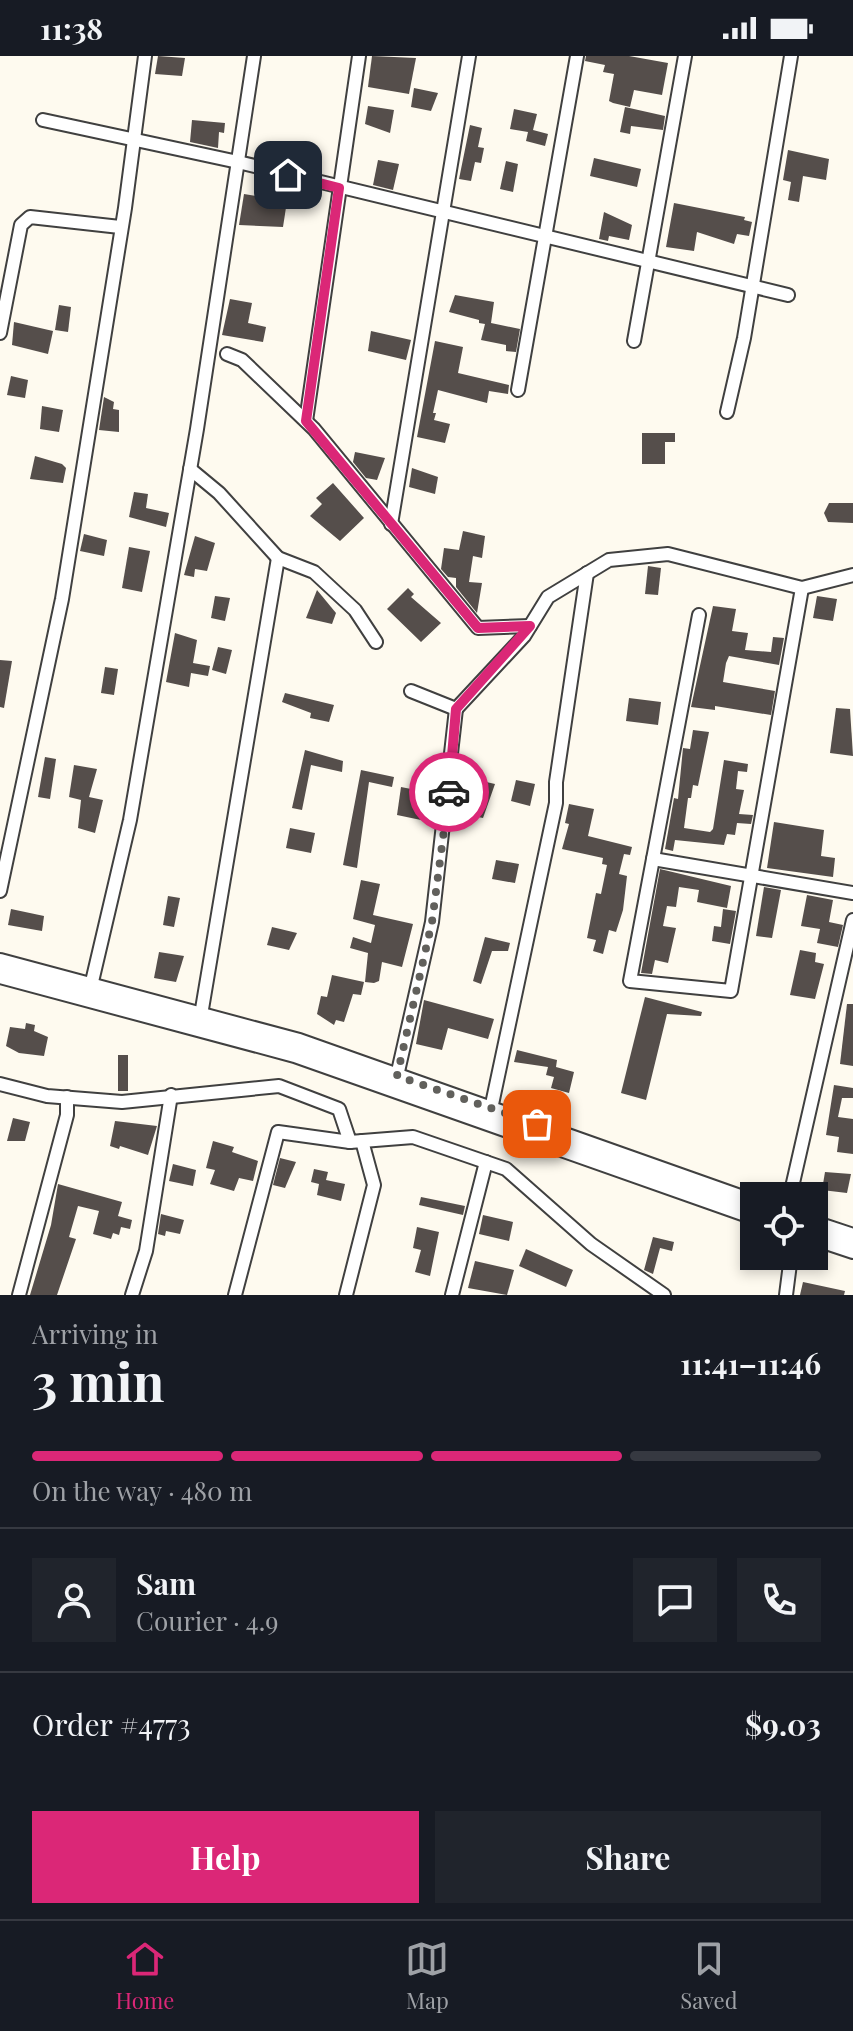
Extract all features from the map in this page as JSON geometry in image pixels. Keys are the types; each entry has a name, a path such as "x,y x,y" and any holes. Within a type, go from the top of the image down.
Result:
{"street":[{"path":"0,891 62,599 145,56"},
{"path":"91,986 130,820 190,469 254,56"},
{"path":"306,421 359,56"},
{"path":"391,524 469,56"},
{"path":"518,390 577,56"},
{"path":"634,341 685,56"},
{"path":"727,412 744,338 750,286 791,56"},
{"path":"43,120 238,162 788,295"},
{"path":"0,333 21,225 30,217 120,227"},
{"path":"227,354 242,360 306,421 478,628 530,626"},
{"path":"190,469 219,493 278,558 314,572 355,610 376,642"},
{"path":"397,1076 432,922 456,709 530,626 548,597 609,560 668,554 802,588 853,575"},
{"path":"201,1015 278,558"},
{"path":"491,1109 556,803 556,782 587,573"},
{"path":"699,615 630,981 731,991 802,588"},
{"path":"411,691 456,709"},
{"path":"653,859 853,893"},
{"path":"793,1182 853,920"},
{"path":"0,962 299,1042 740,1198"},
{"path":"0,975 295,1054 740,1211"},
{"path":"0,1084 67,1097 122,1102 279,1086 339,1109 374,1185 346,1295"},
{"path":"132,1295 146,1251 171,1095"},
{"path":"19,1295 67,1115 67,1097"},
{"path":"235,1295 278,1132 356,1141 413,1137 506,1169 591,1244 664,1295"},
{"path":"452,1295 486,1162"},
{"path":"828,1229 853,1237"},
{"path":"828,1242 853,1250"},
{"path":"786,1295 789,1270"}],"building":[{"path":"158,56 185,58 182,76 155,74"},
{"path":"372,56 416,58 409,94 368,87"},
{"path":"586,56 629,56 668,63 662,95 634,90 630,107 609,101 614,74 603,72 605,65 585,61"},
{"path":"414,88 438,93 431,111 411,107"},
{"path":"368,106 394,110 390,133 365,124"},
{"path":"625,107 665,116 663,130 631,126 630,134 620,132"},
{"path":"514,109 537,114 533,130 548,134 545,146 526,141 528,132 510,129"},
{"path":"192,120 225,123 224,133 219,132 218,148 190,142"},
{"path":"470,125 482,128 478,147 484,148 481,163 475,162 471,181 459,179"},
{"path":"295,142 311,145 306,169 291,166"},
{"path":"788,150 829,159 826,180 803,176 799,202 788,200 791,182 783,180"},
{"path":"594,158 641,169 637,187 590,176"},
{"path":"378,160 399,164 393,190 373,185"},
{"path":"506,161 518,164 513,192 500,189"},
{"path":"244,194 287,201 283,227 239,225"},
{"path":"674,203 745,217 744,220 752,222 749,236 737,234 734,244 697,232 694,251 666,247"},
{"path":"604,212 632,225 629,240 609,236 608,241 599,239"},
{"path":"455,295 494,302 491,323 520,329 516,352 506,351 506,345 481,340 485,324 479,323 479,320 449,312"},
{"path":"230,299 252,303 248,323 266,327 263,342 222,335"},
{"path":"59,305 71,307 68,332 55,330"},
{"path":"14,322 53,331 48,354 12,345"},
{"path":"371,331 411,340 406,360 368,351"},
{"path":"435,341 463,347 458,373 509,385 508,394 489,391 487,403 438,390 433,413 436,413 434,420 450,424 445,443 417,437"},
{"path":"11,376 28,380 25,398 7,395"},
{"path":"104,397 114,402 113,409 119,410 119,432 99,430"},
{"path":"42,406 63,410 59,432 40,429"},
{"path":"642,433 675,433 675,442 665,442 665,464 642,464"},
{"path":"355,452 385,458 377,480 366,478 353,462"},
{"path":"35,456 62,464 66,468 63,483 30,479"},
{"path":"412,468 438,477 435,494 409,487"},
{"path":"333,483 364,518 340,541 310,516 322,504 316,498"},
{"path":"134,492 148,494 146,508 169,513 166,527 129,517"},
{"path":"829,503 853,503 853,523 828,522 824,513"},
{"path":"463,531 485,536 482,558 473,556 469,582 482,583 477,613 456,587 456,578 448,577 441,569 444,548 459,550"},
{"path":"84,534 107,540 104,556 80,551"},
{"path":"195,536 215,543 207,571 195,569 194,577 184,575"},
{"path":"129,547 150,551 142,592 122,588"},
{"path":"648,566 661,568 658,595 645,594"},
{"path":"408,588 414,594 411,597 441,623 421,642 387,609"},
{"path":"317,590 336,613 332,624 306,618"},
{"path":"215,596 230,598 225,621 211,618"},
{"path":"817,596 837,599 833,621 813,618"},
{"path":"713,606 736,609 732,631 748,633 745,650 771,652 773,637 784,638 779,665 729,656 726,663 723,682 775,691 771,715 715,706 715,710 691,707"},
{"path":"175,633 197,640 193,663 210,666 208,676 191,673 189,687 166,682"},
{"path":"218,647 232,650 226,674 212,670"},
{"path":"0,660 12,661 4,708 0,707"},
{"path":"105,667 118,669 114,695 101,693"},
{"path":"285,693 334,705 329,722 310,718 311,713 282,702"},
{"path":"629,698 661,702 658,725 626,721"},
{"path":"836,708 850,709 853,756 830,753"},
{"path":"693,730 709,732 698,786 693,785 691,798 688,798 684,828 710,832 713,829 724,760 748,764 747,772 738,771 736,789 744,790 739,814 753,815 751,824 737,823 735,835 727,834 724,845 675,840 673,851 665,849 674,798 678,799 683,748 690,749"},
{"path":"305,750 343,761 342,772 311,765 302,810 292,808"},
{"path":"45,757 56,759 50,799 38,797"},
{"path":"74,765 97,769 89,797 103,800 95,833 78,828 81,800 69,797"},
{"path":"361,770 394,777 392,787 369,782 357,868 343,865"},
{"path":"469,778 495,784 483,818 469,815 467,826 456,825"},
{"path":"516,780 535,784 530,806 511,801"},
{"path":"401,787 426,792 421,820 397,815"},
{"path":"569,804 594,809 588,836 632,847 630,855 624,854 619,874 627,876 623,910 616,932 609,930 603,954 593,951 596,940 587,938 596,893 601,894 607,865 602,864 603,858 562,849 569,824 565,823"},
{"path":"774,822 824,830 821,856 835,858 833,877 767,868"},
{"path":"290,828 315,833 311,853 286,848"},
{"path":"496,860 519,864 515,883 492,879"},
{"path":"660,869 731,886 727,908 697,902 699,890 679,887 676,907 667,906 663,926 676,928 668,963 655,960 652,974 641,973"},
{"path":"361,880 380,884 373,915 413,924 402,967 382,962 379,981 374,983 365,982 368,953 350,948 353,937 371,943 375,925 353,919"},
{"path":"764,887 781,890 772,938 756,936"},
{"path":"807,895 833,900 829,922 843,925 838,947 817,943 820,929 801,926"},
{"path":"168,896 180,898 174,927 163,925"},
{"path":"11,909 44,916 42,931 8,925"},
{"path":"723,909 736,911 730,944 712,941 714,926 721,927"},
{"path":"272,927 297,933 289,950 267,945"},
{"path":"485,937 510,943 508,951 492,951 481,984 473,981"},
{"path":"800,950 816,953 815,962 824,964 815,999 790,995"},
{"path":"159,952 184,956 176,982 154,978"},
{"path":"332,975 364,982 361,995 353,994 344,1022 336,1020 334,1025 317,1014 321,996 327,997"},
{"path":"645,997 702,1012 701,1016 667,1014 646,1100 621,1093"},
{"path":"424,1000 494,1019 488,1039 448,1028 442,1050 416,1044"},
{"path":"847,1004 853,1004 853,1066 840,1064"},
{"path":"26,1023 35,1025 34,1031 48,1037 44,1056 19,1053 6,1046 10,1027 25,1029"},
{"path":"517,1050 557,1060 556,1067 574,1072 569,1093 551,1088 554,1077 546,1075 548,1067 514,1062"},
{"path":"118,1055 128,1055 128,1091 118,1091"},
{"path":"834,1085 853,1088 853,1098 842,1098 838,1117 853,1119 853,1154 837,1152 839,1137 826,1135"},
{"path":"13,1118 30,1122 25,1141 7,1141"},
{"path":"115,1121 157,1126 148,1155 110,1146"},
{"path":"213,1141 234,1147 232,1152 258,1161 253,1181 239,1178 234,1191 210,1184 215,1170 206,1168"},
{"path":"280,1158 296,1162 285,1188 273,1185"},
{"path":"173,1164 196,1170 193,1186 169,1181"},
{"path":"314,1169 328,1172 326,1180 345,1184 341,1201 317,1195 319,1184 311,1182"},
{"path":"825,1172 851,1174 847,1193 828,1191 828,1182 823,1182"},
{"path":"58,1184 122,1202 118,1216 132,1220 130,1229 121,1227 119,1235 113,1233 111,1239 93,1234 99,1211 78,1206 69,1237 76,1239 57,1295 30,1295 51,1225"},
{"path":"421,1197 465,1206 463,1215 419,1205"},
{"path":"161,1214 184,1220 180,1234 166,1231 165,1236 158,1234"},
{"path":"483,1215 513,1222 509,1241 479,1234"},
{"path":"417,1227 439,1232 430,1276 415,1272 421,1250 413,1248"},
{"path":"653,1237 674,1242 672,1251 660,1248 653,1274 644,1270"},
{"path":"526,1249 573,1270 566,1287 519,1266"},
{"path":"475,1261 514,1270 507,1295 468,1288"},
{"path":"803,1282 845,1291 844,1295 800,1295"}],"way so far":[{"path":"449,792 432,922 397,1076 537,1124"}],"route":[{"path":"288,175 339,188 306,421 478,628 530,626 505,658 456,709 449,792"}]}
